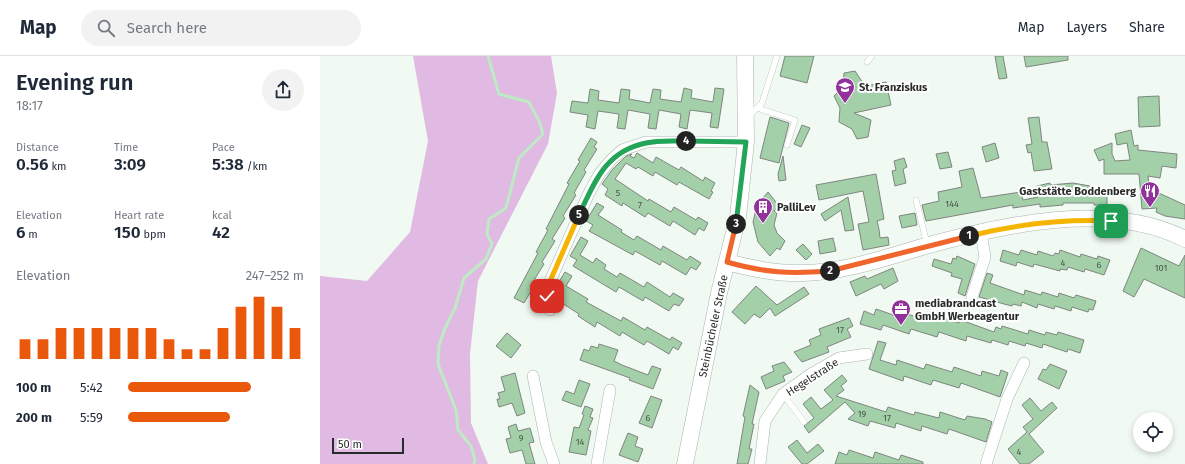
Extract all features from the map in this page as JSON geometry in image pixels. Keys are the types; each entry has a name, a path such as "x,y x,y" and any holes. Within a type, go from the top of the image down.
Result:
{"street":[{"name":"Steinbücheler Straße","path":"685,464 727,262 738,217 746,142 752,113 745,56"},
{"path":"550,310 547,288 589,193 600,173 622,150 646,142 746,142"},
{"path":"727,262 757,271 781,273 830,271 981,233 1036,222 1080,219 1140,224 1166,231 1185,239"},
{"path":"972,296 985,256 981,233"},
{"name":"Hegelstraße","path":"760,464 764,422 783,394 811,374 839,358 867,354"},
{"path":"986,464 1007,399 1024,363"},
{"path":"533,376 546,442 554,464"},
{"path":"597,464 610,390"}],"lane":[{"name":"Steinbücheler Straße","path":"752,113 762,102 777,56"},
{"path":"867,62 872,56"},
{"path":"752,113 795,120 787,145"},
{"path":"916,200 928,246"},
{"path":"783,394 804,422"}],"shaded area":[{"path":"413,56 551,56 557,93 548,144 478,281 470,354 471,423 488,464 320,464 320,276 367,281 410,232 428,141"}],"building":[{"path":"785,56 814,56 807,83 780,76"},
{"path":"995,56 1003,56 1007,78 999,79"},
{"path":"1024,56 1068,56 1068,60 1026,67"},
{"path":"855,71 865,86 886,82 891,105 854,113 871,120 868,137 857,139 852,129 839,122 840,108 834,96 843,87 844,73"},
{"path":"684,88 692,90 691,98 713,102 715,88 724,89 718,128 710,127 712,113 690,110 687,129 679,127 681,114 659,110 656,129 648,128 650,114 628,110 625,129 617,128 619,114 598,111 595,129 586,127 588,115 570,112 572,101 588,103 590,89 599,91 598,100 619,103 621,89 630,90 629,99 650,103 653,89 661,90 660,99 681,102"},
{"path":"1159,96 1160,126 1139,127 1138,97"},
{"path":"770,117 789,123 779,163 760,158"},
{"path":"1039,117 1042,142 1047,142 1052,169 1034,171 1031,152 1028,153 1026,145 1032,144 1028,118"},
{"path":"802,125 810,128 801,147 794,144"},
{"path":"1131,130 1134,146 1138,145 1138,150 1177,154 1176,168 1162,166 1160,178 1148,176 1150,193 1161,194 1185,205 1185,219 1165,216 1156,212 1157,208 1142,209 1139,174 1104,174 1104,159 1099,161 1094,150 1112,143 1112,154 1115,161 1130,160 1127,143 1117,145 1115,134"},
{"path":"591,138 597,142 594,147 597,149 584,170 586,172 574,193 576,195 563,216 565,218 552,239 555,241 542,262 544,264 531,285 534,286 524,303 514,298 538,253 536,252 548,230 546,229 569,184 567,183 580,161 578,160"},
{"path":"995,143 999,158 986,162 982,147"},
{"path":"948,152 952,167 940,169 936,154"},
{"path":"637,153 653,163 656,157 679,170 681,167 703,181 705,177 715,183 711,191 713,192 709,199 679,182 677,185 655,172 653,176 638,167 636,169 626,163 615,179 648,201 649,199 671,212 674,207 696,220 698,217 708,223 704,231 699,228 695,235 673,221 670,226 648,213 645,217 623,203 622,206 605,195 608,189 602,184 612,170 626,156 632,154 630,156 634,158"},
{"path":"783,156 786,180 779,181 778,174"},
{"path":"904,158 907,167 903,169 906,183 895,186 892,171 896,170 894,161"},
{"path":"973,168 981,198 1021,192 1023,200 1038,197 1037,186 1050,183 1050,185 1073,183 1090,186 1090,189 1107,190 1107,205 1094,205 1094,203 1063,203 1063,205 1040,207 1040,204 1013,208 1013,205 926,221 922,205 939,201 938,192 962,187 959,171"},
{"path":"876,174 884,219 877,221 880,238 888,237 889,245 863,250 858,224 869,222 863,191 819,200 816,185"},
{"name":"PalliLev","path":"768,192 779,206 774,211 777,213 774,225 777,233 785,241 780,250 777,248 770,256 758,242 753,222 757,205"},
{"path":"848,197 854,230 845,231 841,210 825,221 821,214"},
{"path":"597,203 604,207 598,215 622,230 621,232 634,240 637,236 661,250 663,246 687,260 690,256 701,263 696,270 691,267 686,275 662,261 660,265 635,251 633,255 589,231 593,225 586,221"},
{"path":"915,213 917,225 902,228 899,216"},
{"path":"581,237 588,241 580,255 593,263 596,258 606,265 604,269 617,277 620,273 644,287 647,282 670,297 673,293 684,299 679,306 674,304 669,311 645,297 643,301 619,287 616,292 573,266 577,260 570,256"},
{"path":"833,238 836,251 820,254 818,241"},
{"path":"803,244 812,254 806,260 796,250"},
{"path":"1141,248 1179,266 1185,255 1185,298 1144,279 1134,297 1123,291"},
{"path":"1003,250 1019,255 1021,250 1037,255 1038,251 1053,256 1055,253 1059,254 1060,250 1080,257 1081,254 1097,259 1098,256 1110,260 1104,275 1085,269 1084,272 1068,267 1067,270 1060,269 1060,271 1034,264 1033,267 1017,262 1016,266 1000,261"},
{"path":"957,256 975,264 965,296 958,293 962,279 951,276 952,273 932,266 934,259 951,264 953,258 956,259"},
{"path":"893,268 898,281 884,289 881,284 856,296 850,282 865,276 867,279"},
{"path":"565,272 572,276 566,286 588,299 586,302 621,321 623,317 645,330 647,327 670,340 672,337 682,343 678,350 673,347 669,354 647,341 644,345 622,332 620,336 597,322 595,327 578,316 579,314 557,300 561,294 554,290"},
{"path":"987,273 993,275 990,283 1024,295 1025,290 1041,295 1042,292 1058,297 1059,293 1074,298 1076,295 1096,301 1093,310 1089,309 1088,312 1072,307 1071,311 1055,306 1054,309 1038,304 1037,308 1022,302 1021,306 1004,304 979,297"},
{"path":"756,286 777,305 804,287 809,294 775,316 770,308 760,318 754,314 745,324 732,312"},
{"path":"876,309 902,318 904,313 930,321 932,314 959,323 961,320 994,332 996,327 1001,329 1002,326 1028,334 1029,330 1045,335 1046,332 1057,335 1058,332 1084,340 1080,353 1068,349 1067,352 1043,344 1042,348 1026,343 1025,346 1009,341 1008,345 992,340 991,343 967,336 966,341 939,332 937,337 911,329 909,334 883,325 881,330 860,324 864,311 874,315"},
{"path":"849,318 853,326 847,329 851,337 827,347 829,352 802,362 794,352 811,345 809,340 821,335 819,329"},
{"path":"507,333 521,345 511,358 496,346"},
{"path":"878,341 886,343 880,360 896,365 897,360 924,369 926,364 952,372 954,367 981,376 982,371 999,376 1001,370 1008,373 1000,397 961,383 959,388 933,380 931,385 904,376 903,381 869,369"},
{"path":"599,344 618,350 614,361 622,365 648,375 652,366 661,369 653,389 629,380 630,378 580,360 584,349 589,351 591,346 598,348"},
{"path":"784,362 792,372 783,376 785,381 766,389 761,377 774,371 772,366"},
{"path":"1050,364 1067,371 1059,389 1038,379 1043,369 1046,370"},
{"path":"515,373 525,413 517,416 512,403 499,407 497,399 500,399 498,393 505,391 501,377"},
{"path":"842,375 847,381 841,386 844,390 836,396 886,412 888,407 914,415 915,412 939,418 940,412 965,420 967,416 985,419 992,422 986,442 949,429 947,434 922,426 921,431 896,423 895,428 870,421 868,426 848,419 855,413 845,402 809,433 804,426 814,418 803,404 811,397 821,409 833,400 824,390"},
{"path":"579,380 590,384 581,407 562,400 566,391 574,394"},
{"path":"750,385 759,392 752,424 754,424 749,449 752,449 748,464 737,464 745,417 743,416"},
{"path":"651,396 662,400 652,428 639,423"},
{"path":"1030,398 1041,411 1052,402 1057,408 1029,434 1044,452 1029,464 1020,464 1008,449 1027,432 1023,427 1033,419 1022,405"},
{"path":"585,406 593,409 590,417 593,418 588,430 591,431 586,455 569,452 574,427 579,428 584,415 582,414"},
{"path":"516,424 518,431 530,428 534,442 529,443 535,464 526,464 522,450 510,453 506,439 511,438 508,427"},
{"path":"628,433 638,437 635,446 643,449 638,462 619,455"},
{"path":"797,440 807,453 818,444 824,451 807,464 802,464 788,447"},
{"path":"849,450 873,458 875,452 899,460 901,455 923,462 923,464 835,464 839,452 847,455"}],"waterway":[{"path":"474,464 475,460 471,446 458,430 456,410 438,364 439,346 445,328 455,308 464,278 486,259 492,244 487,234 489,219 506,208 519,158 543,134 540,123 529,102 499,94 488,56"}],"place":[{"name":"St. Franziskus","path":"845,104"},
{"name":"Gaststätte Boddenberg","path":"1150,208"},
{"name":"PalliLev","path":"763,224"},
{"name":"mediabrandcast GmbH Werbeagentur","path":"901,326"}],"route":[{"path":"547,296 547,288 589,193 600,173 622,150 646,142 746,142 738,217 727,262 757,271 805,273 830,271 981,233 1036,222 1080,219 1111,221"}]}
